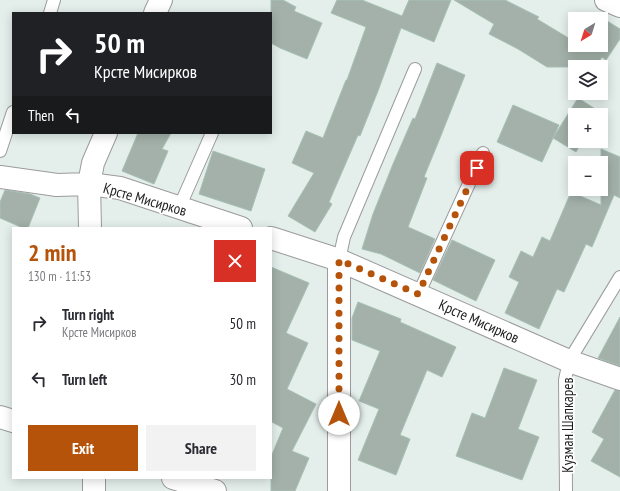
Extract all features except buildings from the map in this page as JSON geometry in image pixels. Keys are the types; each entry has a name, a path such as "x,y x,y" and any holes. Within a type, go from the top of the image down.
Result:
{"street":[{"path":"155,12 161,0"},
{"path":"606,0 620,6"},
{"path":"90,227 89,184 94,163 106,134"},
{"name":"Крсте Мисирков","path":"0,177 56,184 89,184 120,188 238,227"},
{"name":"Крсте Мисирков","path":"272,238 339,260 569,361 620,379"},
{"path":"339,260 339,491"},
{"path":"0,417 12,421"},
{"path":"94,479 94,491"},
{"path":"176,479 215,491"}],"lane":[{"path":"50,12 54,0"},
{"path":"339,260 344,237 415,69"},
{"path":"0,151 12,115"},
{"path":"178,208 212,134"},
{"path":"418,294 483,154"},
{"name":"Кузман Шапкарев","path":"566,491 565,380 569,361 620,277"}],"route":[{"path":"339,414 339,260 418,294 477,168"}]}
